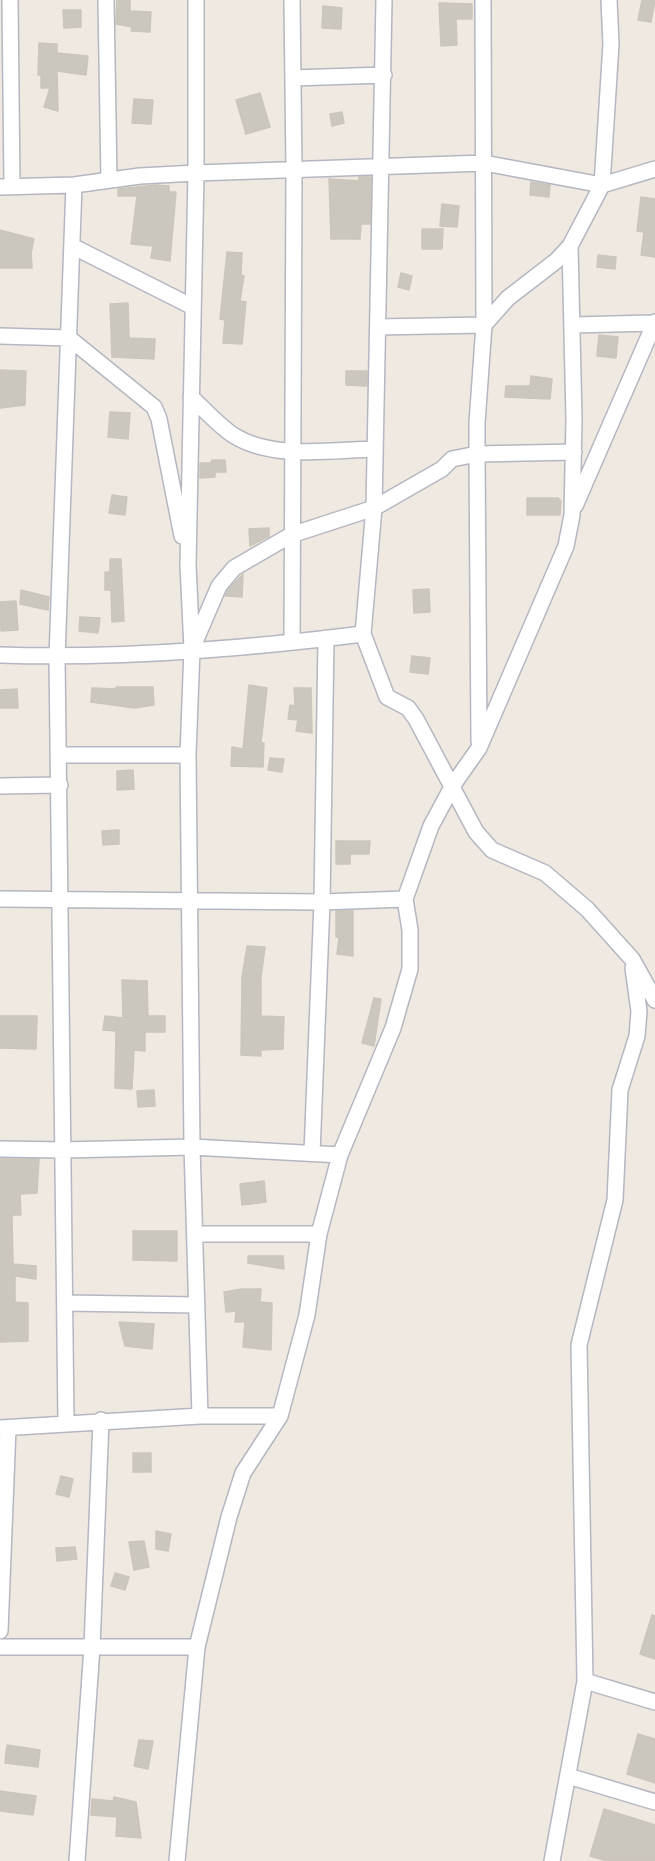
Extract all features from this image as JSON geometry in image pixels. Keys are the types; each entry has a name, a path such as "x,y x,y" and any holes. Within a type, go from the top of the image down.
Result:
{"street":[{"path":"10,0 6,186 74,185 196,173 484,163 602,185 655,169"},
{"path":"106,0 109,180"},
{"path":"196,0 196,173 188,565 192,649 188,755 192,1147 200,1416"},
{"path":"292,0 294,171 292,642"},
{"path":"384,0 383,168 374,508 363,634 387,697 408,708 416,719 476,832 492,850 545,873 587,909 632,959 655,1000"},
{"path":"479,748 477,423 484,325 483,0"},
{"path":"378,327 484,325 508,298 556,261 570,246 602,185 611,34 609,0"},
{"path":"293,78 384,75"},
{"path":"66,1422 60,755 57,657 74,185"},
{"path":"72,246 193,307"},
{"path":"177,1861 197,1647 229,1517 243,1473 280,1416 307,1315 319,1234 340,1155 393,1028 410,969 410,930 405,899 431,826 453,785 479,748 566,546 572,515 574,452 570,246"},
{"path":"572,325 655,322 572,515"},
{"path":"0,336 69,338 154,407 159,419 188,565"},
{"path":"191,397 231,434 251,445 292,451 375,449"},
{"path":"192,649 219,586 234,568 291,535 374,508 441,469 452,459 477,454 574,452"},
{"path":"0,655 57,657 292,642 363,634"},
{"path":"312,1153 322,902 326,638"},
{"path":"60,755 188,755"},
{"path":"0,786 60,785"},
{"path":"0,899 322,902 405,899"},
{"path":"552,1861 585,1681 579,1344 615,1200 620,1090 637,1036 639,1011 632,959"},
{"path":"0,1149 192,1147 340,1155"},
{"path":"195,1234 319,1234"},
{"path":"65,1303 197,1305"},
{"path":"0,1631 4,1428 101,1420 280,1416"},
{"path":"77,1861 92,1647 101,1420"},
{"path":"0,1647 197,1647"},
{"path":"585,1681 655,1702"},
{"path":"568,1776 655,1802"}],"building":[{"path":"117,0 130,0 130,11 151,12 150,32 131,31 132,27 116,24"},
{"path":"642,0 655,0 651,22 638,20"},
{"path":"439,3 472,4 472,19 456,19 457,45 441,46"},
{"path":"323,6 342,8 341,29 322,28"},
{"path":"63,10 81,10 81,27 64,28"},
{"path":"39,43 57,44 57,53 88,56 86,75 57,71 58,111 44,107 50,88 41,88 41,75 38,75"},
{"path":"260,93 270,127 246,134 236,100"},
{"path":"134,99 153,100 151,124 132,123"},
{"path":"342,112 344,123 332,126 330,114"},
{"path":"359,177 371,177 370,224 361,224 360,239 331,239 329,179 359,181"},
{"path":"531,182 550,185 549,197 530,195"},
{"path":"169,186 169,192 176,192 170,261 151,258 153,246 131,244 137,196 118,196 118,189"},
{"path":"641,197 655,199 655,257 641,255 644,232 637,231"},
{"path":"442,204 459,206 457,227 440,226"},
{"path":"422,229 443,229 442,249 422,249"},
{"path":"0,230 34,239 31,253 32,268 0,268"},
{"path":"227,252 242,253 241,275 244,276 240,301 246,302 242,344 223,343 225,320 220,319"},
{"path":"598,255 616,257 615,269 597,267"},
{"path":"401,273 412,276 409,290 398,287"},
{"path":"128,303 129,338 155,339 154,359 112,357 110,304"},
{"path":"599,335 618,337 616,358 597,356"},
{"path":"0,370 26,371 25,405 0,408"},
{"path":"346,371 367,371 367,386 346,385"},
{"path":"531,376 552,379 550,399 505,397 506,386 530,386"},
{"path":"110,412 130,413 128,439 108,437"},
{"path":"212,460 225,460 226,472 215,472 215,477 200,478 200,463 211,463"},
{"path":"112,495 127,497 125,515 109,513"},
{"path":"527,498 558,498 561,501 560,515 527,515"},
{"path":"269,528 269,536 250,546 249,529"},
{"path":"110,559 121,559 124,621 112,622 111,590 105,590 105,572 110,572"},
{"path":"243,574 242,597 225,596 227,591"},
{"path":"429,589 430,612 414,613 413,590"},
{"path":"21,590 49,597 48,610 20,604"},
{"path":"16,601 18,630 1,631 0,602"},
{"path":"80,617 100,618 98,633 79,631"},
{"path":"412,656 430,658 428,674 410,672"},
{"path":"249,685 267,688 261,743 264,743 263,767 231,766 232,747 243,749"},
{"path":"116,687 153,687 154,705 134,708 91,702 92,688 116,689"},
{"path":"294,688 311,688 312,733 296,731 298,720 288,719 290,705 295,706"},
{"path":"17,689 18,708 0,708 0,690"},
{"path":"270,758 284,759 282,772 268,770"},
{"path":"133,770 134,789 117,790 117,771"},
{"path":"119,830 119,844 103,845 102,831"},
{"path":"336,841 370,841 369,854 350,854 350,864 336,864"},
{"path":"336,911 353,911 353,956 337,954 339,937 336,937"},
{"path":"247,946 265,947 261,978 261,1016 284,1017 283,1049 261,1050 261,1056 241,1055 242,978"},
{"path":"122,980 147,981 148,1016 165,1016 165,1032 145,1032 145,1051 134,1050 132,1089 115,1088 116,1031 103,1030 105,1016 123,1018"},
{"path":"374,998 381,999 374,1046 362,1043"},
{"path":"0,1016 37,1016 36,1049 0,1048"},
{"path":"154,1090 155,1106 138,1107 137,1091"},
{"path":"0,1159 39,1159 37,1193 20,1194 21,1215 12,1215 13,1264 36,1266 36,1279 15,1276 15,1302 28,1303 28,1341 0,1342"},
{"path":"264,1181 266,1202 242,1205 240,1184"},
{"path":"133,1231 177,1231 177,1261 133,1260"},
{"path":"248,1256 283,1256 284,1269 248,1263"},
{"path":"261,1289 260,1302 272,1303 271,1350 243,1347 245,1322 235,1322 236,1311 226,1312 224,1292"},
{"path":"119,1322 154,1324 152,1349 125,1346"},
{"path":"133,1453 151,1453 151,1472 133,1472"},
{"path":"61,1476 73,1479 69,1497 56,1494"},
{"path":"156,1531 171,1534 168,1551 156,1549"},
{"path":"144,1541 149,1567 134,1570 129,1542"},
{"path":"75,1547 77,1559 57,1561 56,1548"},
{"path":"115,1573 129,1577 125,1590 111,1586"},
{"path":"652,1615 655,1616 655,1659 640,1654"},
{"path":"638,1734 655,1739 655,1783 627,1774"},
{"path":"139,1740 153,1741 148,1769 134,1766"},
{"path":"7,1745 40,1750 38,1767 5,1763"},
{"path":"0,1791 36,1796 33,1815 0,1811"},
{"path":"114,1797 136,1802 141,1838 116,1836 117,1817 91,1815 92,1799 113,1801"},
{"path":"604,1809 655,1825 655,1861 607,1861 590,1856"}]}
